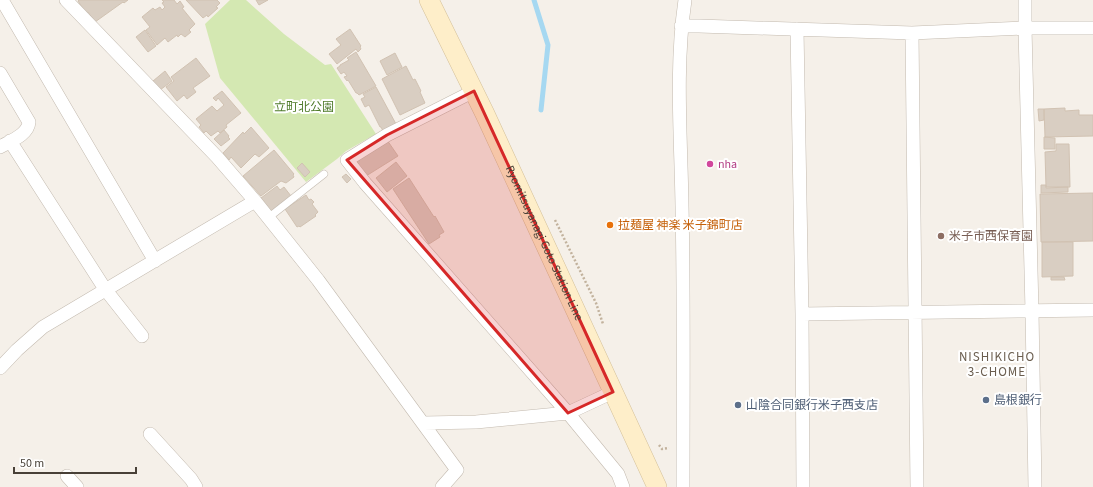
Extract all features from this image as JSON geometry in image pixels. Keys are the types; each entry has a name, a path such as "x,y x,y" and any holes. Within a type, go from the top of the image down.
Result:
{"main road":[{"name":"Ryomitsuyanagi Goto Station Line","path":"429,0 474,91 657,487"}],"street":[{"path":"2,0 155,261"},
{"path":"66,0 217,157 255,201 318,280 457,470 442,487"},
{"path":"683,487 684,314 680,98 681,26 685,0"},
{"path":"1026,0 1025,28 1035,487"},
{"path":"681,26 912,33 1025,28 1093,28"},
{"path":"797,29 802,314 803,487"},
{"path":"912,33 917,487"},
{"path":"0,73 29,122 28,128 25,132 5,144 105,289 142,336"},
{"path":"474,91 387,135 347,160 365,184 568,413 618,474 623,487"},
{"path":"0,368 17,350 43,327 255,201"},
{"path":"802,314 1093,310"},
{"path":"424,423 476,422 568,413 613,392"},
{"path":"150,434 196,487"},
{"path":"67,476 77,487"}],"lane":[{"path":"268,218 324,174"}],"highlighted area":[{"path":"474,91 613,392 568,413 347,160 387,135"}],"green space":[{"name":"立町北公園","path":"230,0 246,0 284,34 325,65 331,64 376,134 346,151 306,182 220,78 205,24"}],"building":[{"path":"128,0 95,22 88,12 86,13 78,1"},
{"path":"162,0 174,0 177,4 180,1 184,7 182,8 195,24 189,30 191,32 185,37 181,34 178,37 177,35 168,42 165,38 157,45 146,30 150,27 142,17 153,8 155,10 160,7 162,10 165,7"},
{"path":"186,0 217,0 220,3 216,7 218,8 208,17 207,15 203,18"},
{"path":"256,0 268,0 259,5"},
{"path":"350,29 361,46 361,49 358,52 356,49 337,64 329,54 341,45 336,39"},
{"path":"145,30 156,46 148,52 136,37"},
{"path":"356,52 376,86 359,95 344,77 347,76 344,72 341,74 337,68 349,60 347,58"},
{"path":"395,53 402,67 387,75 380,61"},
{"path":"196,58 210,76 193,88 196,92 187,99 184,95 177,101 166,87 174,81 171,77"},
{"path":"406,66 413,80 415,79 425,103 400,115 382,79"},
{"path":"165,71 172,81 160,90 153,81"},
{"path":"376,87 396,124 383,131 369,105 365,107 361,99 365,97 363,94"},
{"path":"222,91 241,113 226,125 227,127 220,133 218,131 211,136 206,131 204,133 199,127 201,125 196,119 212,106 217,111 224,105 218,98 216,101 213,98"},
{"path":"1065,108 1065,111 1079,110 1079,115 1093,115 1093,136 1045,137 1044,109"},
{"path":"1038,109 1044,109 1044,120 1039,121"},
{"path":"251,127 269,148 259,157 255,154 241,168 231,157 229,160 223,153 243,132 244,134"},
{"path":"224,130 230,139 221,146 214,139"},
{"path":"1044,137 1055,138 1055,149 1044,149"},
{"path":"387,140 398,156 366,176 355,159"},
{"path":"1056,144 1069,144 1070,187 1046,187 1045,152 1056,151"},
{"path":"274,150 294,174 294,177 286,183 281,181 261,196 243,176"},
{"path":"396,162 407,176 387,192 376,178"},
{"path":"302,163 310,172 305,177 297,168"},
{"path":"346,174 351,179 347,183 342,177"},
{"path":"409,178 444,232 439,235 440,237 429,244 393,189"},
{"path":"1041,185 1046,185 1046,188 1068,187 1068,192 1041,193"},
{"path":"277,186 280,190 284,187 291,196 271,211 261,198"},
{"path":"1093,193 1093,241 1041,242 1040,194"},
{"path":"306,195 309,200 311,199 314,202 312,204 318,212 315,215 316,216 300,227 297,227 285,209"},
{"path":"1042,242 1073,242 1073,276 1042,277"},
{"path":"1051,277 1064,277 1065,280 1051,280"}],"waterway":[{"path":"534,0 548,45 541,110"}],"place":[{"name":"nha","path":"710,164"},
{"name":"拉麺屋 神楽 米子錦町店","path":"610,225"},
{"name":"米子市西保育園","path":"941,236"},
{"name":"島根銀行","path":"986,400"},
{"name":"山陰合同銀行米子西支店","path":"738,405"}],"district":[{"name":"NISHIKICHO 3-CHOME","path":"997,364"}]}
